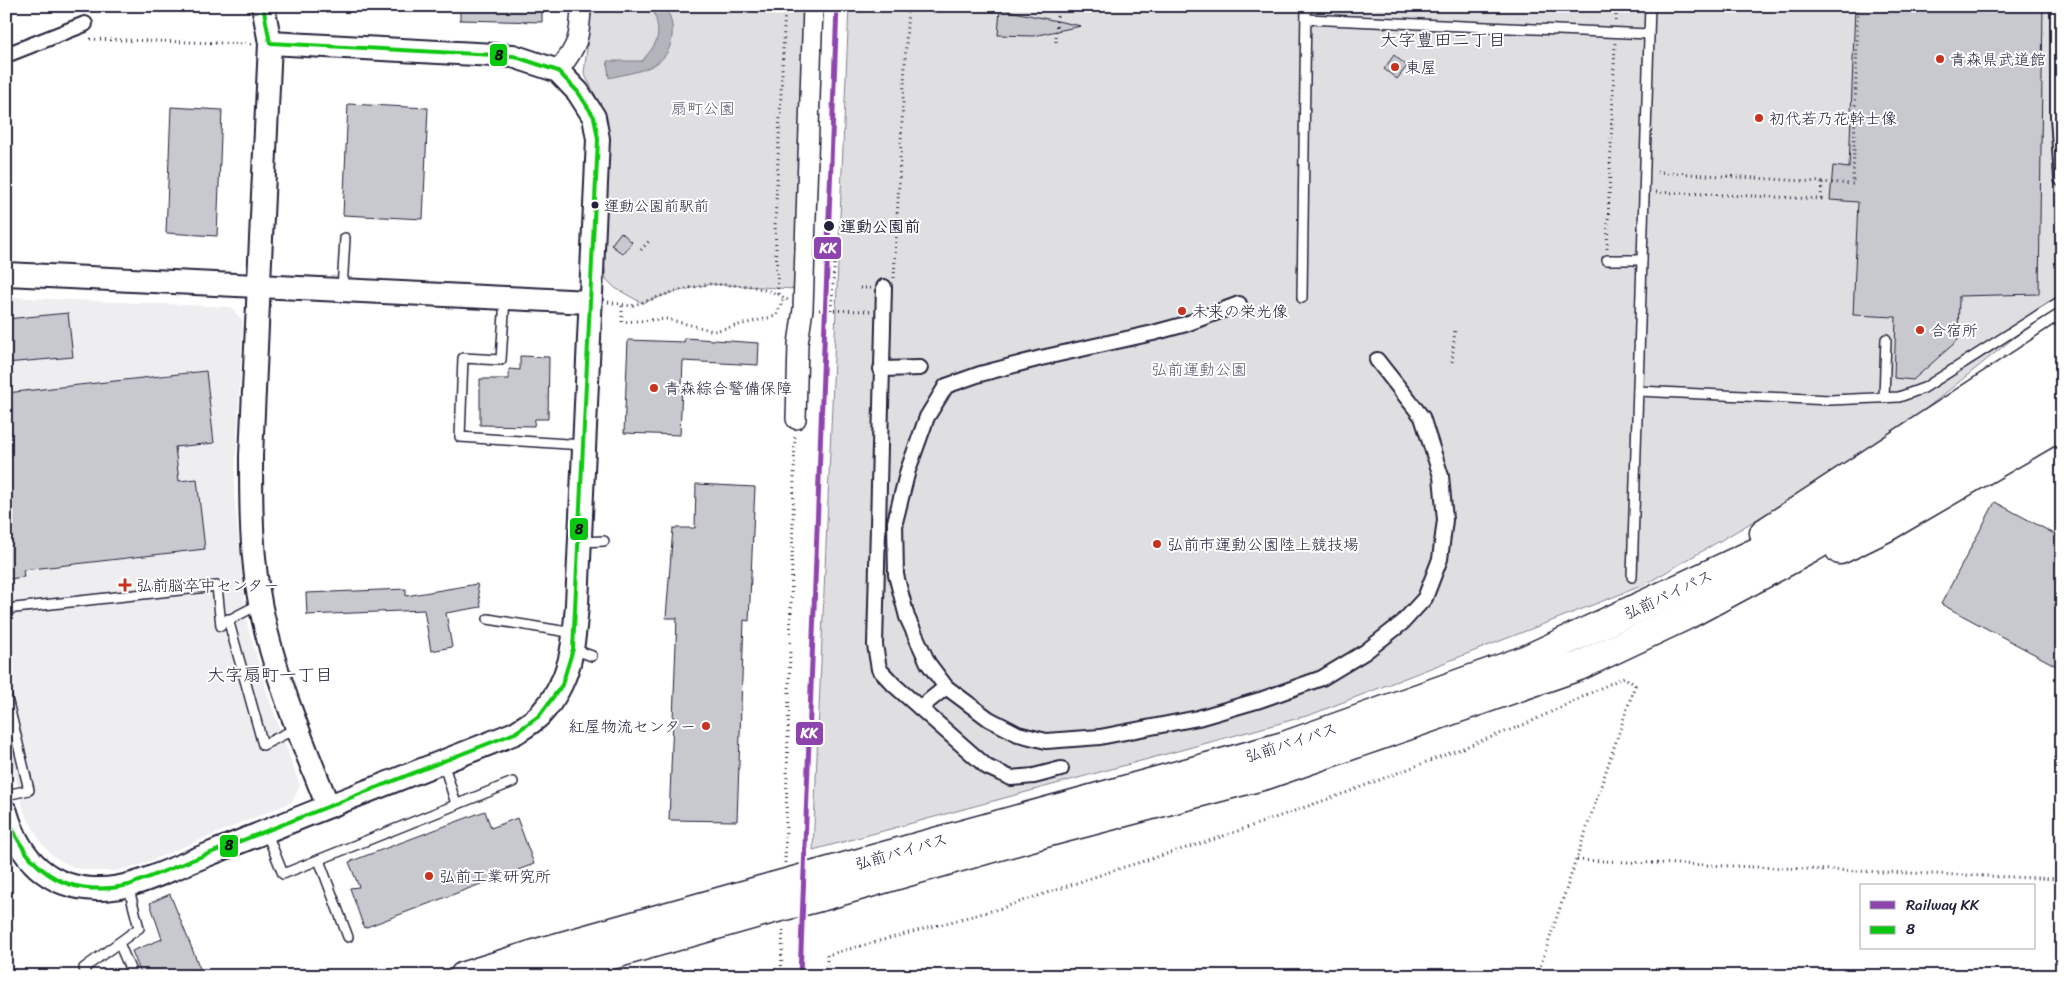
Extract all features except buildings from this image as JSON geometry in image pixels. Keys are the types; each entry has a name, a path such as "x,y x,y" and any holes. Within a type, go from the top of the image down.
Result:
{"highway":[{"path":"1680,589 2062,337"},
{"name":"弘前バイパス","path":"538,976 777,898 1284,746 1525,660 1816,524 2062,370"},
{"name":"弘前バイパス","path":"820,885 1045,833 1266,775 1579,666 1687,615 1810,549 1925,481 2062,396"},
{"path":"1687,615 1819,560 1885,528 2062,425"},
{"name":"弘前バイパス","path":"464,976 540,952 777,898"}],"street":[{"path":"263,6 270,43 251,456 251,506 261,606 273,659 297,728 328,806"},
{"path":"558,71 571,54 581,33 581,6"},
{"path":"796,419 798,344 807,310 813,6"},
{"path":"2058,6 2060,28 2058,116 2062,179"},
{"path":"6,56 85,24"},
{"path":"6,812 20,849 34,866 51,877 71,886 97,890 133,885 515,733 539,716 562,685 580,646 580,542 598,139 594,117 578,92 558,71 513,56 270,43"},
{"path":"6,274 590,302"},
{"path":"889,287 883,311 881,369 875,646 879,669 894,685 987,766 1010,778 1034,776 1061,769"},
{"path":"1239,304 1178,326 1041,358 980,374 946,386 927,416 908,470 896,522 896,575 907,617 928,663 946,687 989,718 1018,734 1046,741 1091,738 1190,720 1260,700 1322,678 1372,646 1402,623 1425,598 1440,559 1445,520 1441,476 1422,417 1377,360"},
{"path":"881,369 920,368"},
{"path":"920,708 946,687"}],"lane":[{"path":"1302,298 1306,6"},
{"path":"1632,577 1650,6"},
{"path":"1306,19 1649,34"},
{"path":"342,290 345,238"},
{"path":"1607,260 1642,260"},
{"path":"505,298 501,360 463,358 460,437 584,446"},
{"path":"1638,391 1809,399 1899,397 1924,388 2062,300"},
{"path":"1884,398 1886,339"},
{"path":"580,542 604,541"},
{"path":"6,609 217,586 221,626 228,619 261,606"},
{"path":"228,619 263,745 297,728"},
{"path":"488,619 580,646"},
{"path":"6,694 29,790 6,795"},
{"path":"443,762 456,804"},
{"path":"266,831 283,874 514,782"},
{"path":"319,860 348,937"},
{"path":"86,976 84,968 139,928 131,897"},
{"path":"119,943 133,976"}],"path":[{"path":"778,294 775,225 785,6"},
{"path":"889,287 908,6"},
{"path":"1607,249 1616,6"},
{"path":"1657,172 1853,184 1858,6"},
{"path":"1056,42 1057,11"},
{"path":"85,40 94,38 270,43"},
{"path":"1656,192 1821,199 1822,182"},
{"path":"641,250 650,240"},
{"path":"832,310 835,258"},
{"path":"590,302 611,302 622,306 631,306 680,290 709,284 751,286 778,294 807,310 883,311"},
{"path":"622,306 622,322 667,318 714,331 776,316 784,298"},
{"path":"1452,362 1455,328"},
{"path":"781,976 777,898 796,419"},
{"path":"827,976 827,955 1002,908 1224,836 1348,792 1528,723 1624,677 1635,686 1537,976"},
{"path":"1577,860 2062,879"}],"shaded area":[{"path":"652,6 664,6 671,20 672,36 670,47 665,56 650,67 640,71 609,78 607,61 642,61 653,47 658,36 658,30"},
{"name":"弘前脳卒中センター","path":"6,297 231,307 243,321 234,494 247,623 267,693 300,786 292,802 140,865 116,871 75,868 54,857 42,844 25,814 6,742"}],"green space":[{"name":"扇町公園","path":"592,6 805,6 795,289 709,284 671,293 642,303 615,288 606,279 601,232 606,181 606,116 584,73"},
{"name":"弘前運動公園","path":"849,6 2062,6 2062,299 1871,453 1644,585 1310,715 813,850"}],"rail line":[{"name":"KK","path":"800,976 837,6"}],"transit line":[{"name":"8","path":"6,813 25,851 52,876 68,884 86,888 129,885 515,733 539,716 562,685 573,649 598,139 594,117 578,92 558,71 513,56 270,43 263,6"}],"place":[{"name":"青森県武道館","path":"1940,59"},
{"name":"東屋","path":"1395,67"},
{"name":"初代若乃花幹士像","path":"1759,118"},
{"name":"運動公園前駅前","path":"595,205"},
{"name":"運動公園前","path":"829,226"},
{"name":"未来の栄光像","path":"1182,311"},
{"name":"合宿所","path":"1920,330"},
{"name":"青森綜合警備保障","path":"654,388"},
{"name":"弘前市運動公園陸上競技場","path":"1157,544"},
{"name":"弘前脳卒中センター","path":"125,585"},
{"name":"紅屋物流センター","path":"706,726"},
{"name":"弘前工業研究所","path":"429,876"}],"district":[{"name":"大字豊田二丁目","path":"1443,40"},
{"name":"大字扇町一丁目","path":"270,675"}]}
